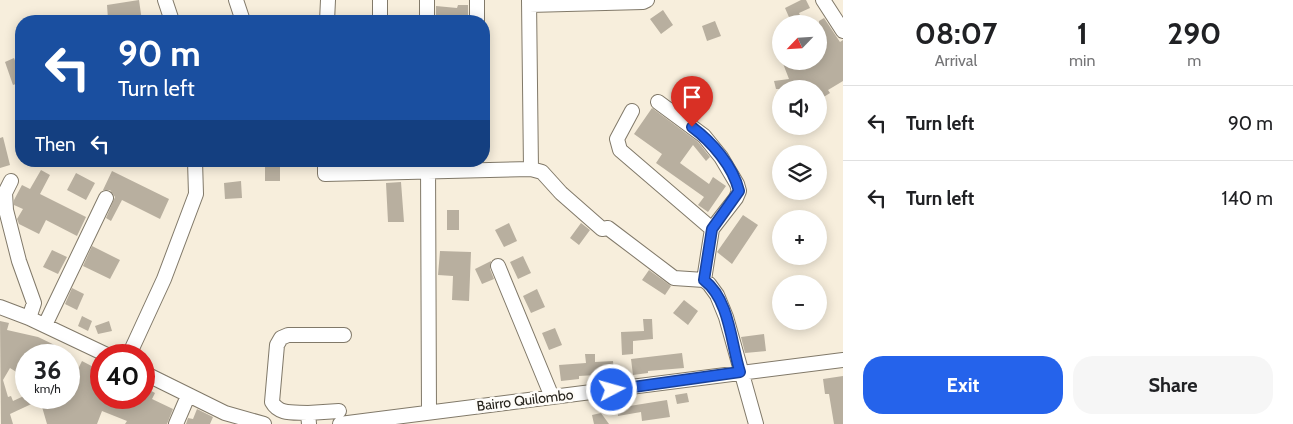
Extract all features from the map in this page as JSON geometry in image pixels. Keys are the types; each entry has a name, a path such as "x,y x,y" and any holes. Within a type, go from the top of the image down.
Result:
{"street":[{"path":"165,0 170,15"},
{"path":"236,0 241,15"},
{"path":"327,15 328,0"},
{"path":"380,0 380,15"},
{"path":"427,0 427,15"},
{"path":"477,0 477,15"},
{"path":"531,168 529,3 643,2 647,0"},
{"path":"823,0 843,31"},
{"path":"658,102 704,136 721,156 739,191 736,198 712,229 704,280"},
{"path":"632,111 617,139 620,150 712,229"},
{"path":"490,166 531,168 542,172 561,193 602,229 608,228 674,278 704,280 717,295 721,306 756,424"},
{"path":"135,344 164,279 196,194 195,167"},
{"path":"325,167 325,174 380,167 428,167 429,412"},
{"path":"11,181 5,193 6,210 19,261 34,303 30,318"},
{"path":"45,325 106,198"},
{"path":"498,266 552,397"},
{"path":"0,307 30,318 90,347"},
{"name":"Bairro Quilombo","path":"344,335 288,335 281,338 277,346 272,402 276,409 309,418 429,412 843,360"},
{"path":"155,379 225,413 264,424"},
{"path":"176,424 188,396"}],"building":[{"path":"139,0 141,15 108,15 107,5"},
{"path":"801,0 806,0 810,8 799,13 800,15 788,15 785,8"},
{"path":"458,5 468,5 468,15 436,15 436,6 457,8"},
{"path":"663,10 673,25 661,34 650,19"},
{"path":"715,21 721,36 707,41 702,26"},
{"path":"828,24 840,42 843,40 843,81 828,90 830,93 827,95 827,80 782,80 789,79 786,70 828,70"},
{"path":"14,58 15,84 13,85 5,62"},
{"path":"652,108 698,142 710,157 706,161 693,145 680,163 709,184 713,177 726,186 708,212 698,205 704,197 656,163 662,154 634,134"},
{"path":"3,137 10,165 0,168 0,138"},
{"path":"265,167 280,167 280,181 265,181"},
{"path":"41,170 50,175 40,194 86,217 77,236 46,220 39,234 19,224 17,219 23,209 14,205 14,200 22,185 30,189"},
{"path":"112,171 169,199 160,219 122,200 111,221 106,218 115,197 110,190 103,190"},
{"path":"76,173 95,183 86,200 67,190"},
{"path":"241,181 242,198 225,199 224,183"},
{"path":"401,182 404,222 388,222 386,183"},
{"path":"447,210 459,210 459,230 447,230"},
{"path":"743,215 758,225 732,264 717,252"},
{"path":"509,223 517,241 504,247 495,230"},
{"path":"581,223 590,230 579,245 570,238"},
{"path":"92,246 120,260 110,279 83,266"},
{"path":"52,250 67,257 58,274 43,267"},
{"path":"440,251 471,252 469,301 452,300 453,276 438,275"},
{"path":"523,256 531,273 518,279 510,262"},
{"path":"491,261 490,269 494,279 482,284 475,269"},
{"path":"649,270 671,286 665,295 642,280"},
{"path":"72,288 84,294 77,310 65,304"},
{"path":"537,289 545,307 531,313 523,296"},
{"path":"684,300 698,311 688,325 673,313"},
{"path":"82,316 92,321 88,331 78,326"},
{"path":"643,319 652,319 653,339 633,341 633,354 622,355 621,332 644,331"},
{"path":"0,321 9,323 7,330 38,337 53,344 15,344 15,371 10,368 3,380 8,397 11,396 13,401 15,400 15,409 21,409 10,414 13,424 1,424"},
{"path":"109,321 112,331 98,334 95,326"},
{"path":"555,328 562,345 549,350 542,333"},
{"path":"764,334 766,351 745,353 741,337"},
{"path":"682,353 684,368 648,371 648,373 633,375 631,359"},
{"path":"585,354 595,354 595,362 613,361 614,374 579,376 579,379 561,381 559,365 586,363"},
{"path":"82,361 90,365 90,409 155,409 155,400 173,409 167,424 125,424 127,421 102,411 97,424 47,424 43,409 80,409 80,365"},
{"path":"843,376 843,424 834,424 829,394 825,394 823,379"},
{"path":"687,393 689,402 677,404 675,395"},
{"path":"667,400 670,417 642,421 641,412 618,416 617,408"},
{"path":"197,409 213,417 210,424 186,424 188,418 193,419"},
{"path":"601,413 609,424 594,424 592,415"}],"route":[{"path":"612,390 740,372 726,317 717,295 704,280 712,229 736,198 739,191 721,156 704,136 692,127"}]}
